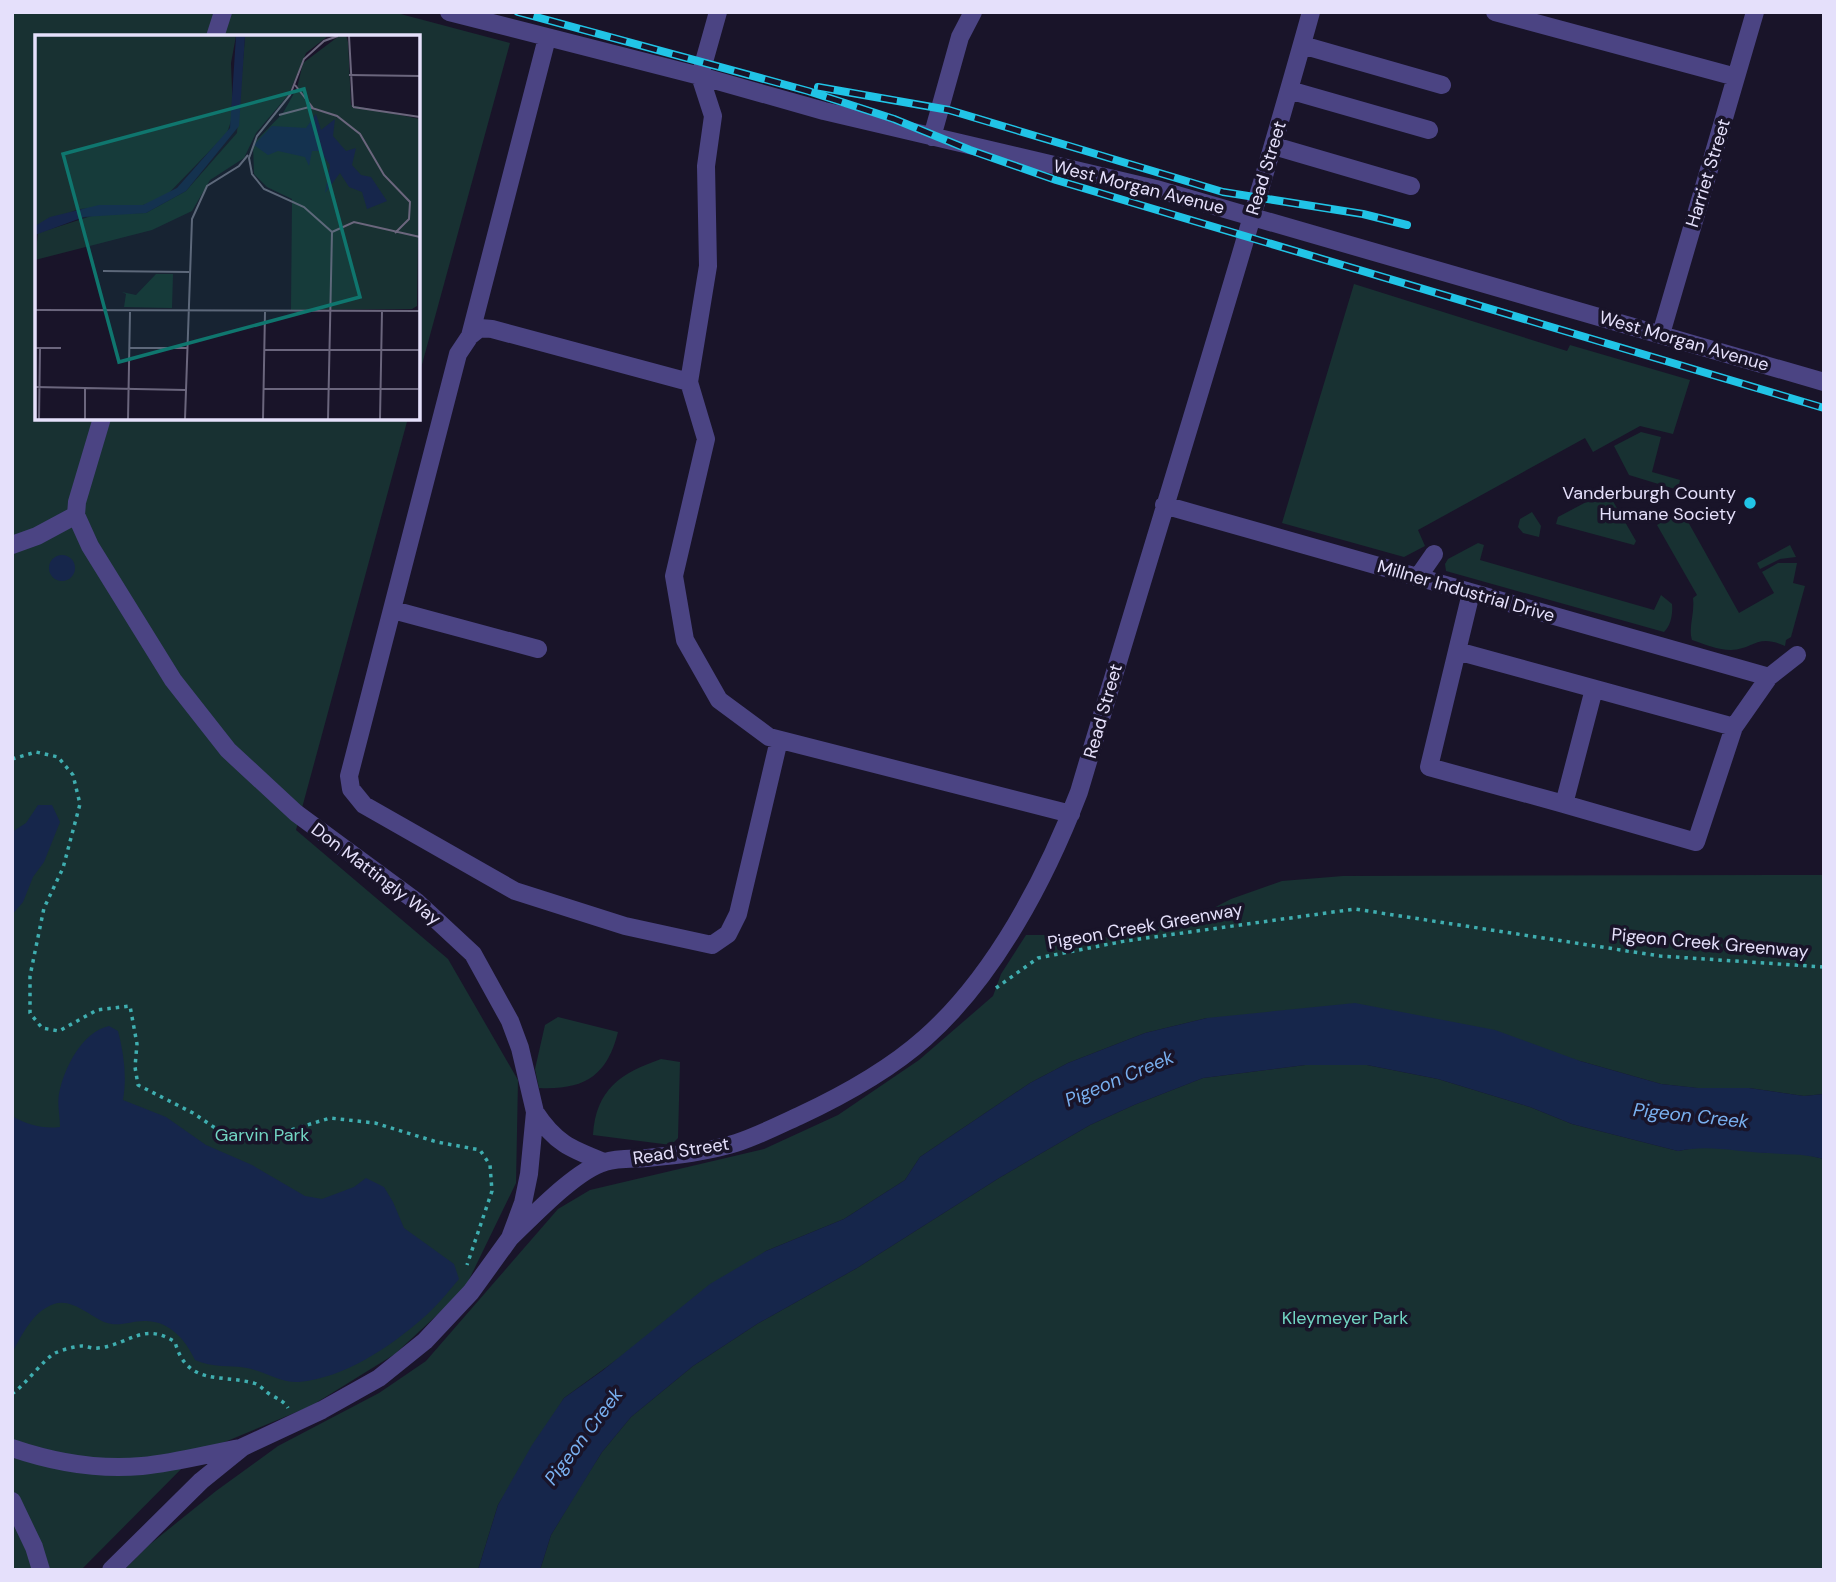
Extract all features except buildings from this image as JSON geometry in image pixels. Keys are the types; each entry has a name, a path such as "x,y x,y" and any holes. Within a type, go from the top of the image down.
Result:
{"street":[{"path":"216,35 222,12"},
{"name":"West Morgan Avenue","path":"449,12 700,76 824,111 1156,189 1824,382"},
{"path":"718,12 700,76 713,117 706,166 708,266 689,382 706,439 674,576 685,640 719,700 769,737 1071,814"},
{"path":"932,137 960,37 973,12"},
{"name":"Read Street","path":"535,1112 547,1131 571,1149 604,1162 673,1156 739,1142 828,1102 873,1077 911,1050 966,996 989,965 1042,876 1079,792 1274,146 1311,12"},
{"path":"1495,12 1736,77"},
{"name":"Harriet Street","path":"1661,334 1755,12"},
{"path":"470,336 547,38"},
{"path":"1302,45 1442,85"},
{"path":"1289,90 1429,130"},
{"path":"1274,146 1411,186"},
{"path":"689,382 492,329 480,328 470,336 458,354 349,775 351,789 364,805 514,891 625,926 712,945 728,934 738,914 779,740"},
{"path":"12,545 37,536 76,515 77,502 101,420"},
{"name":"Millner Industrial Drive","path":"1164,505 1471,593 1676,643 1769,677"},
{"name":"Don Mattingly Way","path":"76,515 90,546 173,680 228,750 296,813 417,902 472,954 510,1021 520,1048 535,1112 529,1174 523,1203 510,1238 477,1286 425,1340 379,1378 243,1447 201,1481 111,1570"},
{"path":"1418,577 1434,554"},
{"path":"1471,593 1429,766 1696,842 1734,727 1769,677 1797,655"},
{"path":"393,610 538,649"},
{"path":"1457,651 1734,727"},
{"path":"1564,804 1594,689"},
{"name":"Read Street","path":"510,1238 552,1197 604,1162"},
{"path":"12,1448 106,1467 144,1466 243,1447"},
{"path":"12,1501 34,1547 41,1570"}],"path":[{"path":"12,759 36,752 58,757 73,775 79,804 63,868 44,908 30,976 30,1013 42,1028 59,1031 97,1010 130,1006 137,1044 135,1067 138,1085 192,1113 224,1134 255,1142 330,1118 375,1123 437,1142 480,1150 490,1165 492,1191 467,1266 477,1286"},
{"name":"Pigeon Creek Greenway","path":"988,996 1007,978 1038,958 1125,941 1355,909 1660,956 1824,967"},
{"path":"12,1394 54,1354 82,1346 95,1349 141,1333 153,1333 175,1342 178,1356 200,1374 220,1380 256,1383 268,1394 286,1404 295,1422"}],"green space":[{"name":"Garvin Park","path":"12,12 393,12 510,43 420,372 420,35 35,35 35,420 407,420 296,830 448,959 518,1080 516,1183 464,1290 395,1354 311,1406 196,1454 81,1570 12,1570"},
{"path":"1354,284 1567,351 1570,345 1690,380 1673,434 1640,426 1593,452 1585,438 1418,530 1425,546 1404,557 1282,523"},
{"path":"1641,432 1661,437 1652,472 1680,480 1678,490 1629,475 1614,446"},
{"path":"1607,491 1636,541 1634,545 1556,524 1558,517"},
{"path":"1682,511 1739,613 1774,593 1762,572 1778,563 1797,563 1793,583 1805,586 1791,637 1786,640 1785,646 1762,641 1739,649 1726,650 1692,640 1693,598 1697,595 1657,525"},
{"path":"1532,512 1541,526 1539,537 1523,533 1518,527 1520,519"},
{"path":"1478,543 1484,545 1480,560 1654,610 1661,595 1672,604 1670,623 1664,632 1446,571 1445,564 1448,559"},
{"path":"1790,545 1796,557 1780,559 1760,569 1757,563"},
{"path":"1824,875 1824,1094 1804,1096 1749,1088 1697,1088 1661,1084 1580,1061 1207,1018 1145,1033 1068,1063 1030,1083 920,1157 905,1180 844,1219 766,1251 564,1398 498,1505 478,1570 124,1570 149,1545 216,1491 278,1446 379,1393 426,1361 558,1209 590,1190 764,1149 838,1115 919,1060 993,996 1001,974 1026,935 1084,941 1188,921 1231,899 1282,881 1343,876"},
{"path":"558,1017 618,1032 607,1060 591,1078 568,1086 539,1088 535,1069 545,1025"},
{"path":"661,1059 680,1062 678,1138 671,1145 593,1135 599,1106 613,1085 634,1070"},
{"name":"Kleymeyer Park","path":"1305,1065 1367,1065 1438,1079 1530,1107 1572,1124 1678,1151 1694,1148 1734,1148 1767,1153 1799,1153 1824,1159 1824,1570 540,1570 551,1535 602,1452 631,1417 693,1366 757,1324 857,1268 999,1178 1090,1125 1203,1078"}],"water":[{"path":"62,555 71,559 75,568 71,577 62,581 53,577 49,568 53,559"},
{"path":"38,805 52,805 60,822 44,862 33,877 23,902 12,915 12,832 26,823"},
{"name":"Pigeon Creek","path":"1355,1003 1495,1030 1580,1061 1661,1084 1698,1088 1749,1088 1804,1096 1824,1094 1824,1159 1712,1148 1678,1151 1572,1124 1530,1107 1438,1079 1367,1065 1305,1065 1203,1078 1090,1125 999,1178 857,1268 757,1324 693,1366 631,1417 602,1452 551,1535 540,1570 478,1570 498,1505 532,1445 564,1398 602,1371 710,1284 766,1251 844,1219 905,1180 920,1157 1030,1083 1068,1063 1145,1033 1207,1018"},
{"path":"109,1026 118,1031 122,1048 125,1074 123,1100 166,1117 206,1145 252,1165 305,1196 322,1199 354,1187 366,1178 384,1187 404,1228 454,1264 459,1279 428,1314 381,1350 349,1368 299,1382 279,1379 247,1368 202,1363 195,1360 177,1334 163,1325 147,1321 110,1324 67,1303 54,1304 40,1312 29,1324 12,1353 12,1116 35,1126 60,1127 58,1102 65,1073 83,1043 99,1030"}],"railway":[{"path":"518,12 808,91 894,119 970,150 1056,180 1824,408"},
{"path":"818,87 949,110 1223,192 1363,214 1407,225"}],"place":[{"name":"Vanderburgh County Humane Society","path":"1750,503"}]}
